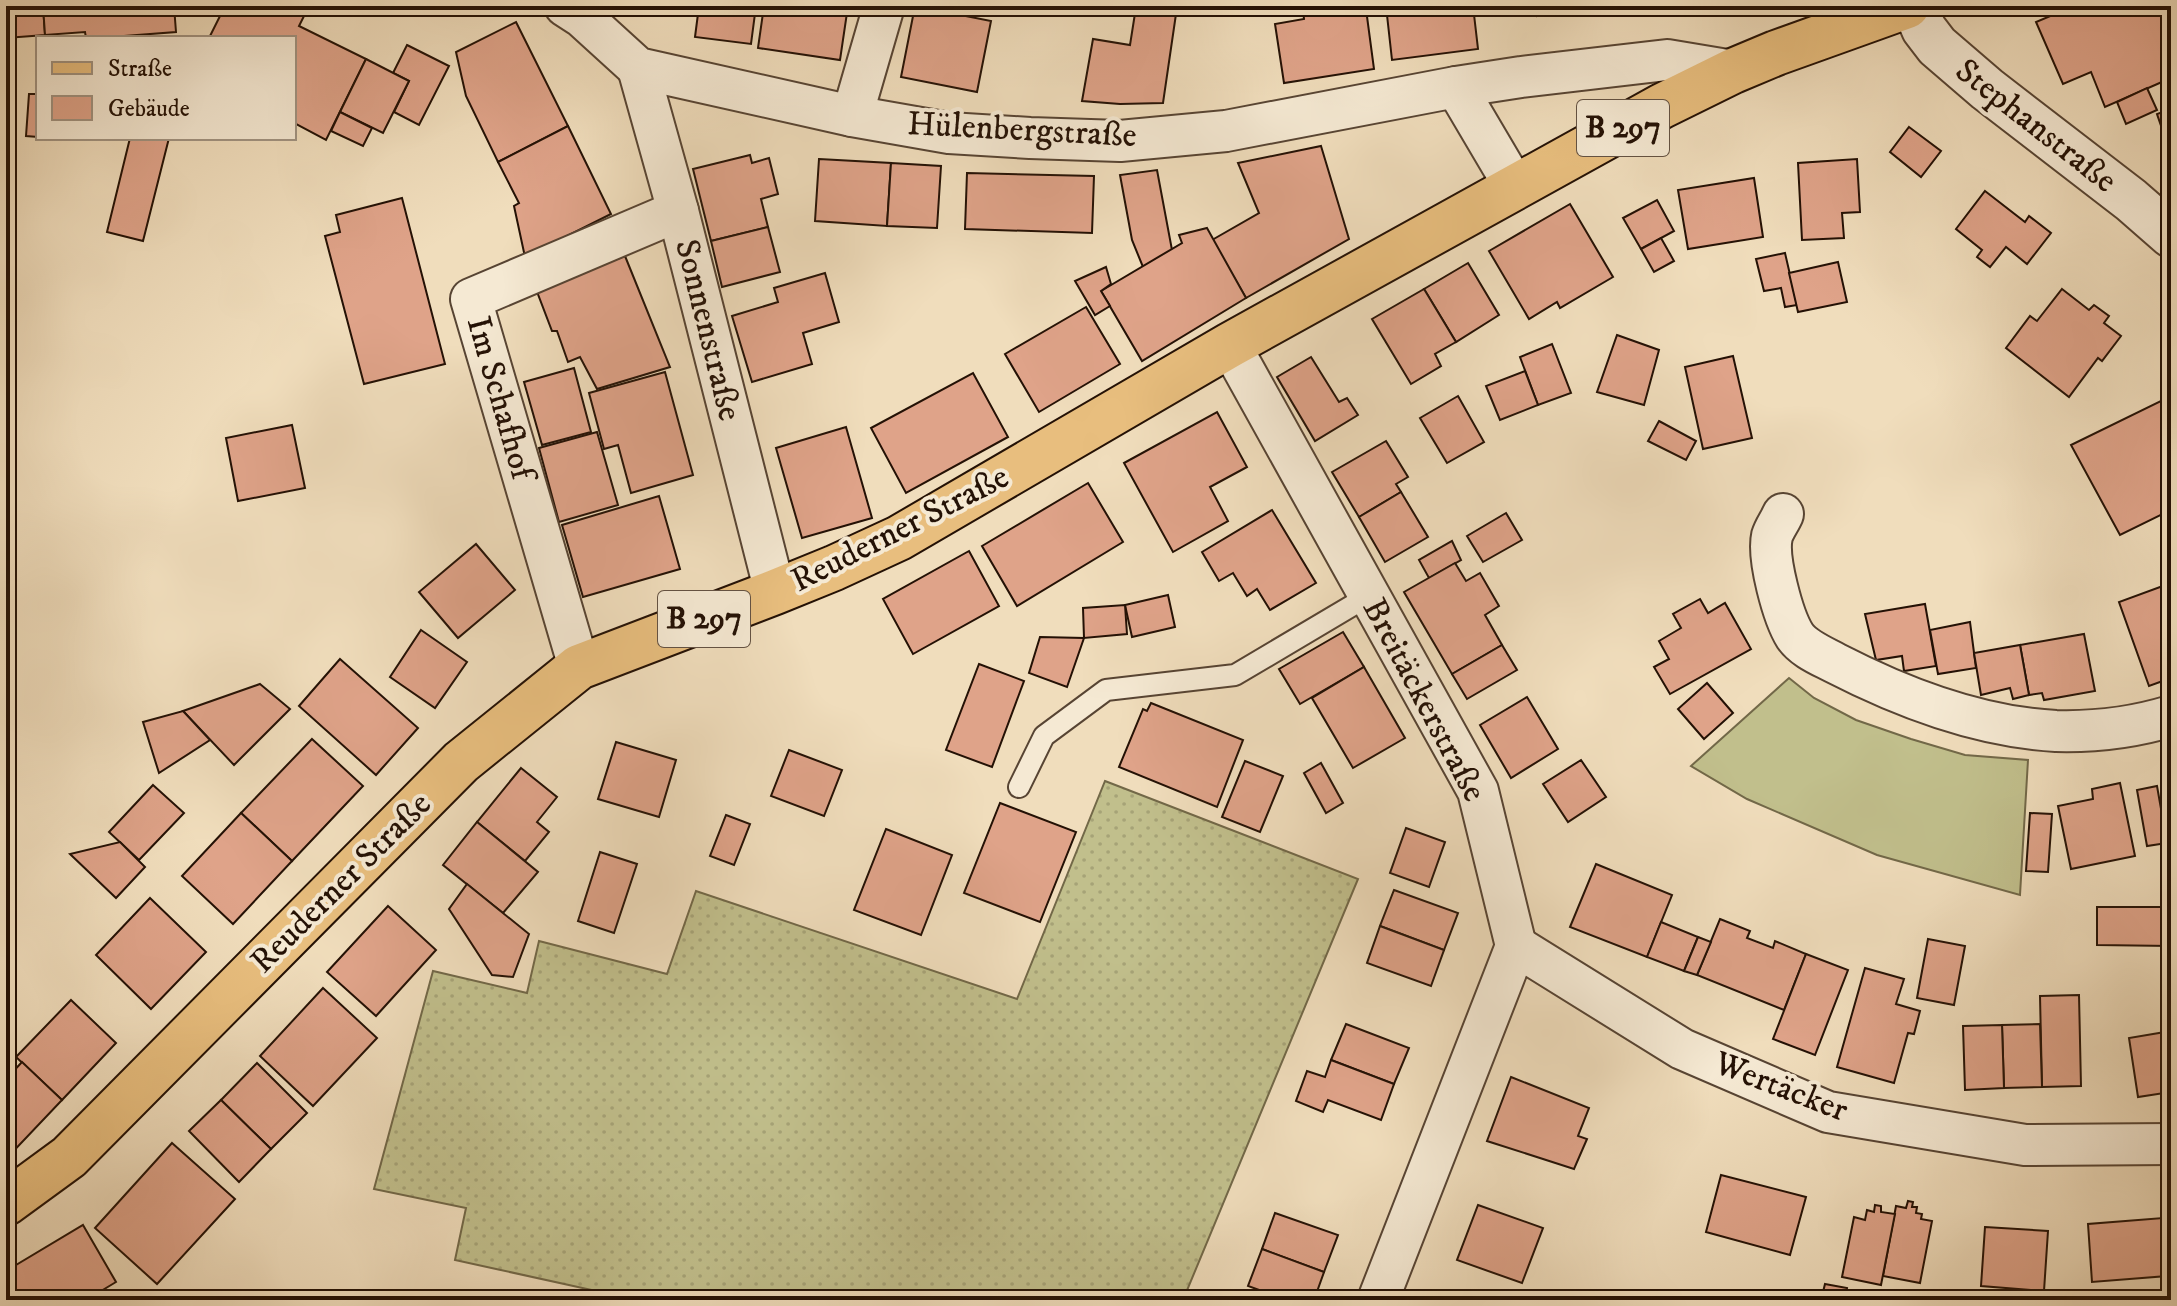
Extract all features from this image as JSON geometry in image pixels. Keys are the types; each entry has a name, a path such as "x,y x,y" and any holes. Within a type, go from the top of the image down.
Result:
{"main road":[{"name":"Reuderner Straße","path":"6,1203 69,1157 461,762 579,667 775,592 899,538 1230,345 1662,106 1733,71 1907,6"}],"street":[{"name":"Hülenbergstraße","path":"565,6 582,17 638,68 852,116 949,133 1120,141 1226,131 1456,87 1667,60 1733,71"},
{"path":"852,116 884,6"},
{"name":"Stephanstraße","path":"1914,6 1924,29 1937,46 2171,235"},
{"name":"Sonnenstraße","path":"638,68 678,211 775,592"},
{"path":"1456,87 1515,187"},
{"name":"Im Schafhof","path":"579,667 471,299 678,211"},
{"name":"Breitäckerstraße","path":"1230,345 1478,791 1516,946"},
{"path":"1783,514 1772,536 1773,564 1780,597 1796,637 1827,659 1920,701 1988,721 2033,729 2062,731 2113,727 2171,716"},
{"path":"1378,1300 1516,946"},
{"name":"Wertäcker","path":"1516,946 1682,1049 1828,1112 2025,1145 2171,1144"}],"lane":[{"path":"1019,787 1044,736 1106,690 1235,675 1370,595"}],"shaded area":[{"path":"1789,678 1814,698 1856,720 1911,739 1965,755 2028,760 2020,895 1877,855 1747,799 1691,766"},
{"path":"1105,781 1358,879 1183,1300 619,1300 619,1296 455,1260 466,1208 374,1189 433,971 527,993 539,941 667,974 696,891 1017,999"}],"building":[{"path":"6,6 43,6 45,35 6,38"},
{"path":"43,6 174,6 176,32 124,36 86,36 85,32 45,35"},
{"path":"225,6 309,6 299,26 366,59 326,140 296,124 296,36 210,36"},
{"path":"699,6 756,6 751,44 695,37"},
{"path":"764,6 848,6 840,60 758,48"},
{"path":"915,6 991,21 977,92 901,77"},
{"path":"1327,6 1328,15 1366,9 1374,69 1284,83 1275,24 1304,19 1303,10"},
{"path":"1386,6 1473,6 1478,49 1392,60"},
{"path":"1534,6 1584,6 1537,16"},
{"path":"2074,6 2171,6 2171,78 2105,107 2091,72 2063,84 2036,22"},
{"path":"1136,7 1176,14 1163,103 1082,101 1093,39 1130,45"},
{"path":"516,22 568,126 498,162 466,96 456,52"},
{"path":"407,45 449,66 419,125 394,112 409,81 393,73"},
{"path":"366,59 409,81 383,133 340,112"},
{"path":"2147,88 2157,110 2126,124 2117,102"},
{"path":"29,94 36,94 36,137 26,136"},
{"path":"2171,109 2171,155 2157,114"},
{"path":"340,112 372,128 363,146 331,131"},
{"path":"568,126 611,214 525,257 514,206 519,203 498,162"},
{"path":"1909,127 1941,151 1921,177 1890,152"},
{"path":"130,140 168,140 143,241 107,232"},
{"path":"1321,146 1349,239 1246,298 1212,240 1259,213 1238,163"},
{"path":"750,155 752,163 769,158 778,194 761,199 768,227 711,241 693,169"},
{"path":"819,159 891,163 887,226 815,221"},
{"path":"1857,159 1860,212 1842,213 1844,238 1802,240 1798,163"},
{"path":"891,163 941,166 937,228 887,226"},
{"path":"1157,170 1172,250 1143,267 1132,240 1120,175"},
{"path":"967,173 1094,176 1092,233 965,229"},
{"path":"1754,178 1763,237 1688,249 1678,190"},
{"path":"1985,191 2025,222 2029,216 2051,233 2027,264 2006,247 1990,267 1977,257 1982,250 1956,229"},
{"path":"402,198 445,364 364,384 325,236 340,232 336,215"},
{"path":"1657,200 1674,231 1641,249 1623,218"},
{"path":"1570,204 1613,277 1560,308 1557,302 1529,319 1489,251"},
{"path":"768,227 780,272 722,287 711,241"},
{"path":"1207,228 1246,298 1142,361 1101,291 1182,243 1179,235"},
{"path":"1661,238 1674,261 1654,272 1641,249"},
{"path":"1785,253 1797,305 1785,307 1781,288 1764,291 1756,259"},
{"path":"625,256 670,367 597,389 580,357 568,362 536,289"},
{"path":"1838,262 1847,302 1798,312 1789,273"},
{"path":"1468,263 1499,315 1456,342 1424,289"},
{"path":"1106,267 1111,284 1101,291 1110,306 1095,315 1075,281"},
{"path":"825,273 839,322 803,333 812,364 752,382 732,316 778,302 774,288"},
{"path":"1424,289 1456,342 1435,354 1441,366 1411,384 1372,319"},
{"path":"2062,289 2089,310 2094,305 2109,316 2104,323 2121,336 2102,361 2098,358 2069,397 2006,348 2030,316 2037,321"},
{"path":"1086,307 1120,364 1039,412 1005,354"},
{"path":"1617,335 1659,350 1644,405 1597,392"},
{"path":"1552,344 1571,393 1538,405 1520,357"},
{"path":"1733,356 1752,438 1703,449 1685,367"},
{"path":"1311,357 1339,402 1347,398 1358,415 1315,441 1277,377"},
{"path":"574,368 591,432 542,445 524,382"},
{"path":"1525,371 1538,405 1500,420 1486,386"},
{"path":"665,372 693,475 631,493 618,445 604,449 589,393"},
{"path":"973,373 1008,437 906,493 871,428"},
{"path":"1458,396 1484,442 1447,463 1420,418"},
{"path":"2171,396 2171,510 2120,535 2071,445"},
{"path":"1217,412 1247,467 1210,487 1228,521 1173,552 1124,463"},
{"path":"1659,421 1696,441 1686,460 1648,441"},
{"path":"292,425 305,488 238,501 226,438"},
{"path":"846,427 872,518 802,538 776,448"},
{"path":"597,432 618,505 559,522 539,448"},
{"path":"1386,441 1408,477 1396,484 1401,492 1359,517 1332,472"},
{"path":"1088,483 1123,542 1017,606 982,546"},
{"path":"1401,492 1428,537 1385,562 1359,517"},
{"path":"659,496 680,569 583,597 562,525"},
{"path":"1272,510 1316,583 1270,610 1257,589 1247,596 1233,573 1219,581 1202,552"},
{"path":"1506,513 1522,540 1483,562 1467,536"},
{"path":"1452,541 1461,560 1429,578 1419,560"},
{"path":"476,544 515,590 458,638 419,592"},
{"path":"969,551 999,606 913,654 883,599"},
{"path":"1455,563 1466,581 1480,573 1499,606 1485,615 1502,645 1452,674 1404,592"},
{"path":"2171,583 2171,678 2149,686 2119,602"},
{"path":"1168,595 1175,627 1132,637 1125,605"},
{"path":"1700,599 1708,613 1725,603 1751,649 1670,694 1654,667 1669,659 1659,641 1681,628 1673,614"},
{"path":"1925,604 1936,666 1904,671 1902,656 1876,660 1865,614"},
{"path":"1125,605 1127,634 1084,638 1083,608"},
{"path":"1970,622 1976,668 1938,674 1930,630"},
{"path":"421,630 467,662 435,708 390,677"},
{"path":"1343,632 1364,667 1300,704 1279,669"},
{"path":"2084,634 2095,691 2044,700 2042,693 2029,695 2020,645"},
{"path":"1040,637 1084,638 1067,687 1029,673"},
{"path":"1502,645 1517,670 1467,699 1452,674"},
{"path":"2020,645 2029,695 2013,699 2010,688 1981,695 1974,653"},
{"path":"340,659 418,728 376,775 299,706"},
{"path":"979,664 1024,681 992,767 946,750"},
{"path":"1364,667 1405,738 1353,768 1312,698"},
{"path":"1707,683 1733,713 1704,739 1678,709"},
{"path":"260,684 290,709 234,765 183,711"},
{"path":"1527,697 1558,749 1511,778 1480,725"},
{"path":"1151,703 1243,740 1217,807 1119,767 1143,709 1147,711"},
{"path":"183,711 210,740 159,773 143,722"},
{"path":"312,739 363,786 292,861 241,813"},
{"path":"616,742 676,760 659,817 598,799"},
{"path":"789,750 842,770 824,816 771,796"},
{"path":"1581,760 1606,797 1568,822 1543,784"},
{"path":"1245,761 1283,776 1260,832 1222,817"},
{"path":"1321,763 1343,803 1326,813 1304,773"},
{"path":"521,768 557,797 537,822 549,832 525,861 477,822"},
{"path":"2120,783 2135,856 2071,869 2058,806 2093,799 2092,789"},
{"path":"153,785 184,813 139,860 109,832"},
{"path":"2157,786 2167,843 2147,846 2137,790"},
{"path":"1000,803 1076,832 1040,922 964,893"},
{"path":"241,813 292,861 233,924 182,876"},
{"path":"2030,813 2052,814 2048,872 2026,871"},
{"path":"726,815 750,824 734,865 710,856"},
{"path":"477,822 538,872 503,913 443,865"},
{"path":"1406,828 1445,842 1429,887 1390,873"},
{"path":"886,829 952,855 921,935 854,910"},
{"path":"120,842 145,867 116,898 70,854"},
{"path":"600,852 637,864 614,933 578,921"},
{"path":"1596,864 1672,895 1647,957 1570,927"},
{"path":"467,884 529,934 513,977 492,975 449,909"},
{"path":"1394,890 1458,913 1444,950 1380,926"},
{"path":"150,898 206,952 151,1009 96,955"},
{"path":"388,906 436,950 376,1016 327,972"},
{"path":"2097,907 2171,907 2171,946 2097,945"},
{"path":"1720,919 1750,931 1747,938 1773,948 1775,941 1806,954 1784,1010 1697,975"},
{"path":"1661,922 1698,937 1684,971 1647,957"},
{"path":"1380,926 1444,950 1431,986 1367,963"},
{"path":"1698,937 1711,942 1697,975 1684,971"},
{"path":"1928,939 1965,946 1954,1005 1917,998"},
{"path":"1806,954 1848,970 1815,1055 1773,1039"},
{"path":"1865,968 1904,979 1896,1004 1920,1011 1914,1034 1908,1033 1894,1083 1837,1067"},
{"path":"323,988 377,1038 313,1106 260,1056"},
{"path":"2079,995 2081,1086 2042,1087 2040,996"},
{"path":"71,1000 116,1043 62,1100 16,1057"},
{"path":"1346,1024 1409,1048 1394,1084 1331,1060"},
{"path":"2040,1024 2042,1087 2004,1088 2002,1025"},
{"path":"2002,1025 2004,1088 1965,1090 1963,1026"},
{"path":"2171,1031 2171,1092 2138,1097 2129,1038"},
{"path":"1331,1060 1394,1084 1381,1120 1328,1100 1323,1112 1296,1101 1307,1071 1325,1077"},
{"path":"22,1062 62,1100 6,1159 6,1075 8,1077"},
{"path":"257,1063 307,1113 271,1149 221,1100"},
{"path":"1511,1077 1589,1108 1578,1136 1587,1139 1574,1169 1487,1141"},
{"path":"221,1100 271,1149 239,1182 189,1131"},
{"path":"172,1143 235,1199 157,1284 95,1228"},
{"path":"1721,1175 1806,1197 1790,1255 1706,1232"},
{"path":"1908,1201 1913,1202 1912,1207 1917,1207 1916,1213 1922,1214 1921,1219 1932,1221 1920,1283 1883,1276 1896,1206 1906,1208"},
{"path":"1478,1205 1543,1228 1522,1283 1457,1260"},
{"path":"1875,1205 1881,1206 1881,1212 1895,1214 1881,1285 1842,1277 1854,1217 1865,1220 1867,1210 1874,1212"},
{"path":"1275,1213 1338,1235 1324,1272 1262,1249"},
{"path":"2163,1218 2167,1276 2092,1282 2088,1224"},
{"path":"83,1225 116,1282 86,1300 6,1300 6,1271"},
{"path":"1985,1227 2048,1231 2044,1291 1981,1286"},
{"path":"1262,1249 1324,1272 1314,1300 1287,1300 1248,1286"},
{"path":"1825,1284 1847,1288 1845,1300 1821,1300"},
{"path":"1912,1295 1939,1297 1939,1300 1912,1300"}]}
